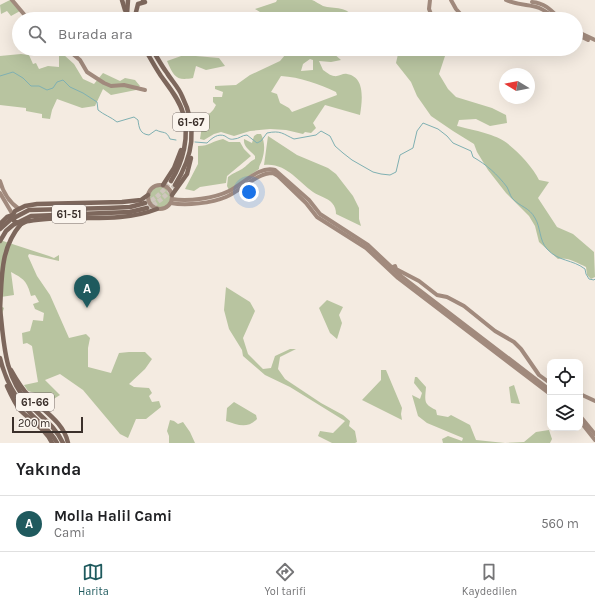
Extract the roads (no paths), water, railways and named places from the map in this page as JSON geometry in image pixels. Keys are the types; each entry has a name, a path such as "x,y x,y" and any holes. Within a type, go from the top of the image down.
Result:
{"main road":[{"path":"12,0 22,12"},
{"path":"122,0 126,12"},
{"path":"127,12 128,0"},
{"path":"134,12 137,0"},
{"path":"136,12 138,4 145,2 144,0"},
{"path":"430,0 430,12"},
{"path":"451,0 459,12"},
{"path":"506,0 541,7 549,12"},
{"path":"520,0 543,4 554,12"},
{"path":"583,35 595,41"},
{"path":"583,37 595,41"},
{"path":"75,56 80,60 87,72 104,83 111,86 124,85 145,90"},
{"name":"61-67","path":"149,56 176,97 183,113 186,128 183,156 178,170 171,181"},
{"name":"61-67","path":"156,56 182,95 192,128 189,158 175,185"},
{"name":"61-67","path":"148,196 152,188 164,184 174,168 185,141"},
{"name":"61-67","path":"172,197 187,174 191,159 191,143"},
{"name":"61-51","path":"26,221 48,218 132,216 157,208 165,208 172,197 188,200 216,196 229,191 262,170 270,168 275,170 310,200 320,214 368,245 407,280 547,388"},
{"path":"0,181 3,190 13,204 27,213 28,218 26,221"},
{"path":"164,184 169,189 172,197"},
{"path":"0,193 13,215 14,221 20,224"},
{"path":"148,196 150,204 157,208"},
{"name":"61-51","path":"13,215 15,211 36,204 141,200 148,196"},
{"path":"0,229 10,220 29,210 108,208 145,203"},
{"name":"61-51","path":"0,241 6,231 13,225 31,216 130,212 146,208"},
{"path":"0,224 7,217 13,215"},
{"name":"61-66","path":"26,221 10,233 1,252 0,309 6,357 9,371 14,382 26,400 53,426 63,443"},
{"name":"61-51","path":"392,267 419,281 437,295 447,297 464,306 495,332 514,342 521,349 539,375 547,381"},
{"name":"61-51","path":"392,267 398,278 547,392"},
{"name":"61-66","path":"6,357 12,372 27,394 59,424 67,438 68,443"},
{"name":"61-66","path":"0,358 9,386 30,413 48,429 57,443"},
{"name":"61-66","path":"0,366 15,403 21,411 46,434 52,443"},
{"path":"582,395 595,401"},
{"path":"583,420 595,434"},
{"path":"583,425 595,440"}],"waterway":[{"path":"0,76 13,72 23,78 31,86 39,86 47,90 53,88 57,82 63,80 70,87 97,102 98,110 117,122 134,117 138,120 142,132 149,135 156,130 166,133 170,139 176,140"},
{"path":"195,142 207,143 220,135 229,139 247,135 257,143 261,141 267,133 272,132 279,132 294,139 316,135 321,131 330,136 335,146 352,160 373,172 390,175 396,172 400,155 413,148 417,131 423,123 438,129 453,143 471,151 473,157 496,174 503,182 512,198 533,214 544,245 547,249 556,256 575,263 585,269 589,279 595,279"}],"tunnel":[{"path":"145,203 156,197 171,181"},
{"path":"147,208 155,204 175,185"}],"place":[{"name":"Molla Halil Cami","path":"87,308"}]}
